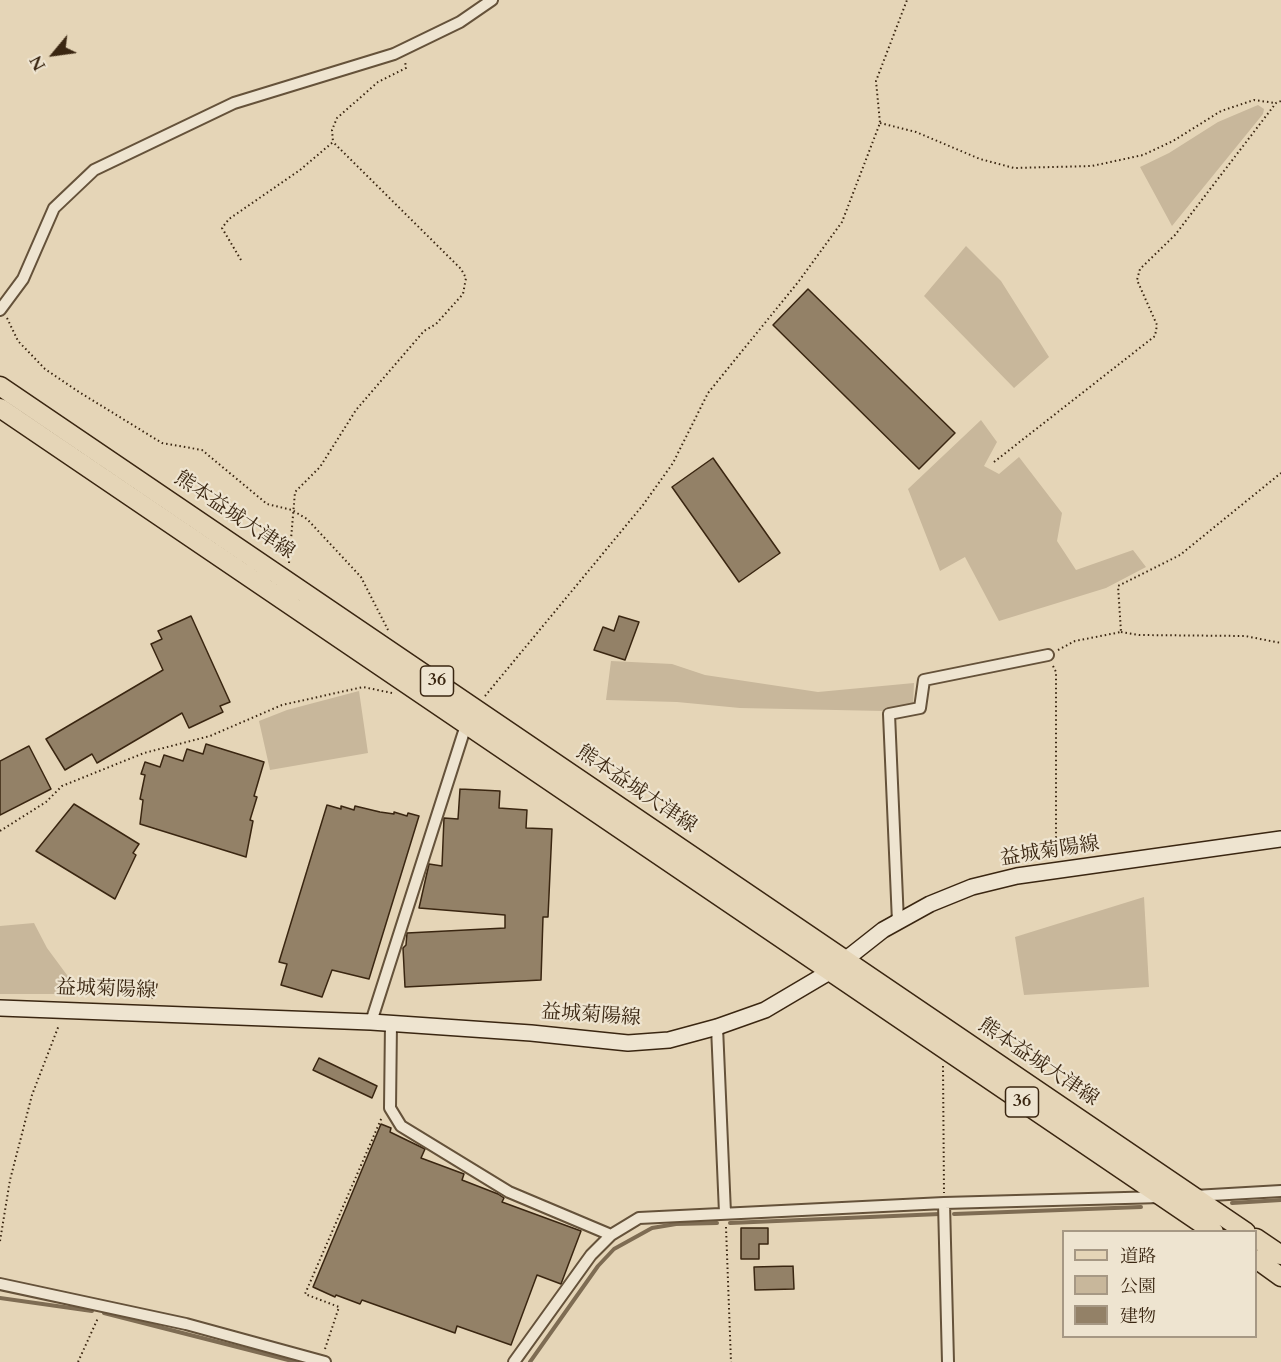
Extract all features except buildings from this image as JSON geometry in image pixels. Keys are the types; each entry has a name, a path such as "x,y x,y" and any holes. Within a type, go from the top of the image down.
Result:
{"main road":[{"name":"熊本益城大津線","path":"0,386 285,578 471,715 831,971 942,1049 1211,1230"},
{"name":"熊本益城大津線","path":"0,408 846,960 1243,1230"},
{"name":"益城菊陽線","path":"0,1008 391,1023 531,1033 628,1043 669,1040 717,1027 765,1010 831,971 898,922 930,904 972,887 1017,876 1281,839"},
{"path":"1257,1239 1281,1256"},
{"path":"1257,1260 1281,1277"}],"street":[{"path":"1,309 23,279 54,208 94,170 234,104 404,50 460,22 492,0"},
{"path":"898,922 889,714 920,708 924,680 1048,655"},
{"path":"371,1022 471,715"},
{"path":"391,1023 390,1108 400,1126 509,1192 611,1235"},
{"path":"717,1027 725,1213"},
{"path":"514,1362 591,1255 611,1235 639,1218 944,1203 1193,1196 1281,1191"},
{"path":"944,1203 948,1362"},
{"path":"0,1284 186,1324 323,1361"}],"path":[{"path":"471,715 643,505 673,463 708,393 799,281 842,222 880,123 876,81 907,0"},
{"path":"285,578 291,555 292,510 296,492 320,467 356,410 424,331 436,324 463,294 466,279 461,269 333,142 332,130 338,118 378,82 406,68 404,50"},
{"path":"880,123 916,132 980,159 1014,168 1092,166 1143,155 1232,107 1254,100 1276,103 1281,101"},
{"path":"994,462 1155,336 1157,326 1137,280 1140,269 1175,235 1276,103"},
{"path":"241,260 222,228 229,219 300,170 333,142"},
{"path":"1,309 18,341 45,369 162,443 202,450 267,504 292,510 307,519 360,577 391,634"},
{"path":"1121,632 1118,586 1180,555 1281,473"},
{"path":"1056,872 1056,672 1048,655 1075,641 1121,632 1139,635 1245,636 1281,643"},
{"path":"0,831 46,802 62,786 144,753 210,736 282,705 363,687 397,695"},
{"path":"0,1242 10,1180 32,1095 66,1009"},
{"path":"942,1049 944,1203"},
{"path":"323,1361 339,1307 305,1294 382,1116 390,1108"},
{"path":"725,1213 731,1362"},
{"path":"78,1362 103,1306"}],"green space":[{"path":"1258,105 1264,109 1263,114 1172,226 1140,167 1169,153 1218,122"},
{"path":"966,246 1001,281 1049,357 1014,388 924,296"},
{"path":"981,420 997,442 984,466 999,474 1019,457 1062,513 1057,541 1076,570 1133,550 1146,567 1106,588 999,621 965,557 940,571 908,489"},
{"path":"611,661 672,664 705,675 818,692 914,683 913,706 884,711 740,708 677,702 606,700"},
{"path":"359,691 368,753 270,770 259,721 287,710"},
{"path":"1144,897 1149,987 1024,995 1015,937"},
{"path":"34,923 47,948 81,994 0,994 0,926"}],"waterway":[{"path":"1232,1203 1281,1200"},
{"path":"954,1214 1141,1207"},
{"path":"730,1223 940,1214"},
{"path":"530,1362 598,1266 614,1249 652,1228 676,1224 717,1223"},
{"path":"0,1298 92,1311"},
{"path":"104,1313 296,1362"}]}
